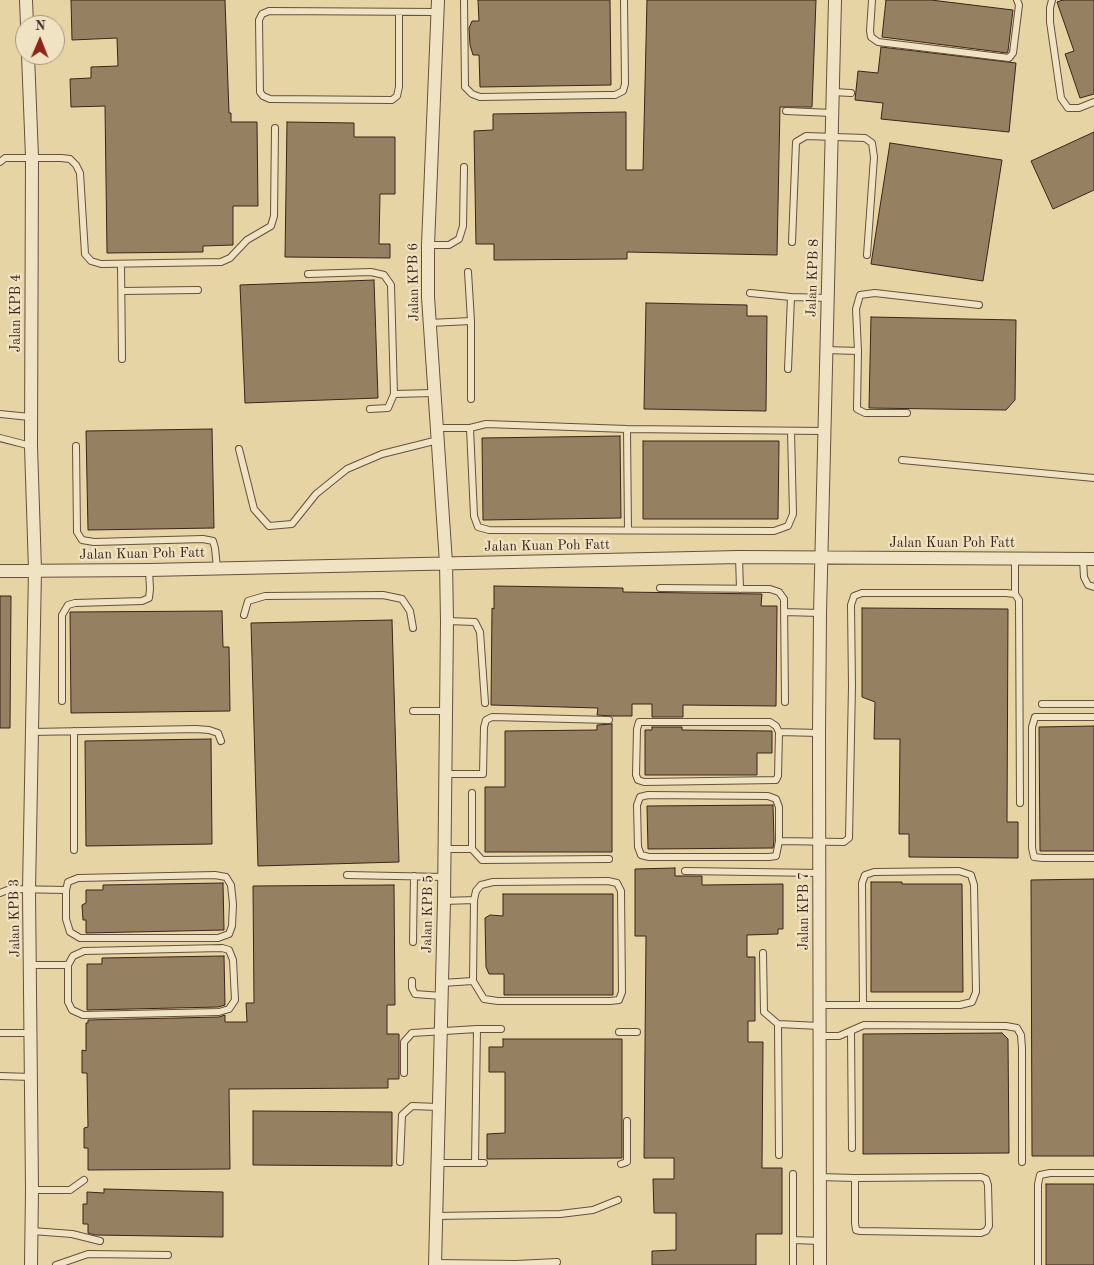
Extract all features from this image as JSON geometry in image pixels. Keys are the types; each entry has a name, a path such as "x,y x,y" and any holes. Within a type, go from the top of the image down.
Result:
{"street":[{"path":"26,0 27,15"},
{"name":"Jalan KPB 8","path":"822,557 835,0"},
{"name":"Jalan KPB 6","path":"438,6 428,245 429,323 446,563"},
{"name":"Jalan KPB 4","path":"28,65 32,157 30,416 35,570"},
{"name":"Jalan Kuan Poh Fatt","path":"0,571 149,570 739,557 1088,559"},
{"name":"Jalan KPB 7","path":"820,1265 819,733 822,557"},
{"name":"Jalan KPB 5","path":"435,1264 444,901 446,563"},
{"name":"Jalan KPB 3","path":"31,1265 31,965 29,890 35,570"}],"lane":[{"path":"464,0 466,87 472,94 490,96 614,95 623,91 625,84 624,0"},
{"path":"872,0 870,31 871,37 878,42 1009,58 1013,53 1018,0"},
{"path":"1052,0 1050,22 1061,98 1068,108 1079,108 1094,102"},
{"path":"399,12 399,87 397,96 392,100 270,99 263,96 260,92 259,20 262,14 269,11 399,12 438,6"},
{"path":"833,92 851,93"},
{"path":"786,112 832,113"},
{"path":"0,162 5,158 61,158 70,159 76,165 80,173 85,254 91,260 101,264 221,262 230,258 247,240 271,226 274,216 275,128"},
{"path":"792,242 796,142 806,136 865,138 872,144 874,157 867,255"},
{"path":"428,245 449,245 459,239 463,226 464,167"},
{"path":"122,264 122,359"},
{"path":"308,274 371,272 384,275 391,285 394,394 388,408 370,410"},
{"path":"468,272 471,321 471,399"},
{"path":"122,290 198,290"},
{"path":"750,292 791,297 828,298"},
{"path":"908,414 865,413 857,409 858,351 856,309 860,295 874,293 979,305"},
{"path":"788,369 791,297"},
{"path":"429,323 471,321"},
{"path":"826,350 858,351"},
{"path":"394,394 433,393"},
{"path":"0,414 30,416"},
{"path":"239,449 254,509 269,526 292,524 316,494 347,469 437,434 486,424 627,429 824,431"},
{"path":"470,428 474,516 478,527 489,530 774,531 788,526 793,514 791,431"},
{"path":"627,429 628,530"},
{"path":"0,438 31,446"},
{"path":"76,446 76,532 82,540 94,542 203,538 213,541 217,568"},
{"path":"902,460 1094,478"},
{"path":"739,557 740,589"},
{"path":"1015,559 1015,594 1020,600 1020,803"},
{"path":"1088,559 1084,577 1088,585 1094,587"},
{"path":"62,701 62,615 68,606 75,603 142,601 149,598 149,570"},
{"path":"660,588 770,589 780,592 784,599 785,702"},
{"path":"779,841 844,842 850,838 851,605 854,596 862,593 1015,594"},
{"path":"244,615 248,601 265,596 383,595 402,599 410,612 413,628"},
{"path":"784,612 820,613"},
{"path":"447,621 475,622 480,632 484,703"},
{"path":"1042,704 1094,704"},
{"path":"413,711 445,711"},
{"path":"444,774 483,774 484,727 486,720 492,717 609,720"},
{"path":"1094,717 1035,717 1032,727 1032,848 1034,857 1094,858"},
{"path":"639,722 770,722 776,726 779,732 778,776 776,780 644,782 638,780 636,775 637,729 639,722"},
{"path":"31,732 209,730 218,733 222,740"},
{"path":"74,731 74,850"},
{"path":"779,732 819,733"},
{"path":"472,793 472,849 482,860 609,859"},
{"path":"648,795 768,796 776,799 779,807 779,841 776,856 769,857 649,857 641,855 638,847 637,805 640,797 648,795"},
{"path":"444,849 472,849"},
{"path":"685,871 819,873"},
{"path":"820,1005 960,1005 972,1002 976,992 974,885 971,875 959,871 874,872 865,874 862,883 862,1004"},
{"path":"215,875 226,877 231,884 233,904 232,926 229,934 218,938 80,938 70,932 66,919 66,890 68,882 78,878 215,875"},
{"path":"347,875 444,877"},
{"path":"412,942 414,876"},
{"path":"492,882 616,882 621,891 622,992 619,1000 498,1001 484,999 472,981 474,900 476,891 481,884 492,882"},
{"path":"0,893 10,890 66,890"},
{"path":"444,901 474,900"},
{"path":"222,948 229,950 233,960 235,1000 229,1009 219,1012 83,1014 72,1010 68,1002 68,965 73,956 84,951 222,948"},
{"path":"763,953 764,1012 778,1024 839,1036 864,1025 1006,1026 1017,1028 1021,1035 1022,1048 1022,1162"},
{"path":"31,965 68,965"},
{"path":"412,981 414,994 442,990 472,981"},
{"path":"778,1024 779,1155"},
{"path":"475,1163 477,1028"},
{"path":"404,1073 404,1042 412,1033 477,1028 501,1029"},
{"path":"851,1031 852,1148"},
{"path":"618,1032 637,1032"},
{"path":"0,1033 30,1033"},
{"path":"0,1076 31,1077"},
{"path":"400,1162 402,1115 412,1106 438,1107"},
{"path":"621,1164 627,1162 627,1120"},
{"path":"437,1163 484,1163"},
{"path":"1038,1265 1038,1184 1040,1175 1050,1173 1094,1174"},
{"path":"793,1174 793,1265"},
{"path":"820,1177 982,1177 986,1179 988,1186 989,1226 981,1233 860,1232 856,1230 854,1223 855,1178"},
{"path":"32,1190 70,1190 84,1180"},
{"path":"436,1216 560,1214 593,1210 618,1200"},
{"path":"32,1231 72,1234 100,1241"},
{"path":"793,1240 820,1241"},
{"path":"56,1265 88,1254 168,1255"},
{"path":"435,1264 558,1262"}],"building":[{"path":"71,0 225,0 229,113 231,113 231,122 257,122 258,206 233,206 233,245 203,246 203,252 107,253 105,106 71,107 70,79 91,78 91,67 118,66 117,38 72,40"},
{"path":"478,0 610,0 611,85 480,87 479,55 473,55 470,45 469,28 472,21 479,21"},
{"path":"647,0 816,0 812,107 780,107 777,255 627,252 627,259 494,260 494,244 476,244 474,131 493,130 493,114 626,112 626,170 643,170"},
{"path":"886,0 931,0 1013,10 1008,51 1007,53 882,37"},
{"path":"1063,0 1094,0 1094,94 1080,98 1065,54 1074,51 1057,2"},
{"path":"881,47 1016,63 1009,132 881,119 883,103 855,100 858,71 878,73"},
{"path":"287,122 354,123 354,137 395,137 395,194 380,194 379,244 390,244 390,258 285,257"},
{"path":"1094,132 1094,190 1053,209 1031,161"},
{"path":"890,143 1002,160 983,281 871,264"},
{"path":"374,280 378,398 245,403 240,285"},
{"path":"646,303 747,305 747,316 767,316 766,411 644,409"},
{"path":"871,317 1016,320 1015,400 1006,410 869,408"},
{"path":"212,429 214,528 88,530 86,431"},
{"path":"620,436 621,518 483,520 482,438"},
{"path":"643,441 779,441 778,519 643,519"},
{"path":"494,586 623,588 623,592 762,594 761,606 777,606 776,706 683,705 683,717 652,717 652,704 632,704 632,716 597,715 598,708 491,705"},
{"path":"0,596 11,596 10,728 0,728"},
{"path":"862,608 1008,609 1007,822 1018,822 1018,858 909,857 909,834 899,834 900,739 874,739 875,702 862,697"},
{"path":"222,611 223,647 229,647 230,711 71,713 70,612"},
{"path":"392,620 399,862 258,866 251,623"},
{"path":"612,724 612,852 485,852 485,787 505,787 505,731 597,730 597,725"},
{"path":"1094,726 1094,851 1040,851 1039,727"},
{"path":"652,727 682,727 682,730 772,731 772,753 757,753 757,775 645,775 645,730 652,730"},
{"path":"211,739 212,844 86,846 85,741"},
{"path":"773,805 773,848 648,849 647,806"},
{"path":"675,868 675,876 702,876 702,885 783,884 783,929 778,929 778,934 747,935 747,957 755,957 755,1021 748,1021 748,1042 763,1042 762,1168 782,1168 782,1234 756,1234 756,1265 652,1265 652,1251 676,1250 676,1213 654,1213 653,1179 674,1179 674,1158 644,1158 646,936 635,936 635,869"},
{"path":"1094,879 1094,1156 1032,1156 1031,880"},
{"path":"871,882 962,884 963,992 871,992"},
{"path":"223,883 224,930 86,933 86,920 83,920 82,905 86,903 86,890 103,890 103,885"},
{"path":"394,885 395,1005 387,1005 387,1034 399,1034 399,1079 388,1079 388,1088 229,1089 230,1169 88,1170 88,1148 84,1148 84,1128 88,1127 87,1073 82,1073 82,1050 86,1051 86,1023 88,1023 88,1020 219,1017 225,1015 225,1022 247,1022 246,1003 254,1003 253,886"},
{"path":"503,894 613,894 613,995 504,995 504,974 489,974 486,967 485,918 490,915 503,916"},
{"path":"224,956 225,1005 218,1007 87,1010 87,964 102,964 102,958"},
{"path":"1002,1033 1008,1039 1009,1153 863,1154 863,1034"},
{"path":"503,1039 622,1039 622,1158 487,1159 487,1134 505,1133 505,1072 489,1072 489,1047 503,1047"},
{"path":"253,1111 392,1112 392,1166 253,1165"},
{"path":"1046,1184 1094,1184 1094,1265 1046,1265"},
{"path":"104,1189 223,1192 223,1237 95,1235 88,1233 88,1224 83,1224 83,1204 87,1204 87,1192 104,1193"}]}
